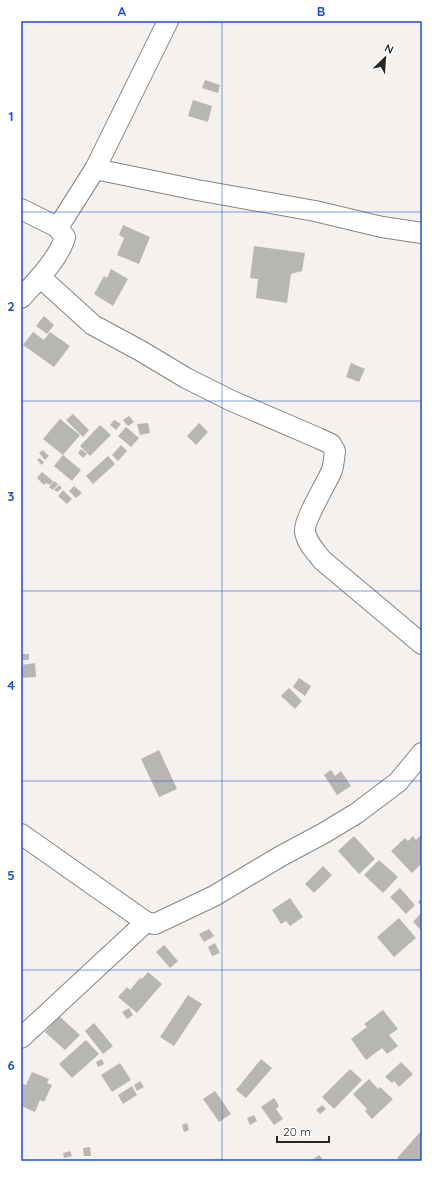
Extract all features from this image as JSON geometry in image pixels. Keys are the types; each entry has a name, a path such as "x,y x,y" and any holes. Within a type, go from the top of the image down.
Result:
{"street":[{"path":"57,227 95,169 168,21"},
{"path":"95,169 197,190 315,211 382,227 422,233"},
{"path":"21,209 57,227 65,238 64,242 40,277 21,298"},
{"path":"40,277 93,325 232,401 331,444 335,451 333,468 308,520 305,530 307,538 311,546 322,560 422,644"},
{"path":"21,834 146,922 155,924 214,896 357,813 398,782 422,753"},
{"path":"21,1038 146,922"}],"building":[{"path":"205,80 220,85 218,93 202,88"},
{"path":"193,100 212,106 208,122 188,116"},
{"path":"123,225 150,237 139,264 117,255 124,238 119,235"},
{"path":"254,246 305,253 302,271 291,274 287,303 256,298 258,279 250,278"},
{"path":"111,269 128,279 113,306 94,294 104,276 107,278"},
{"path":"44,316 54,325 47,334 36,326"},
{"path":"33,332 44,340 50,332 70,346 54,367 23,345"},
{"path":"351,363 365,369 359,382 346,377"},
{"path":"73,414 89,430 83,437 66,420"},
{"path":"129,416 134,422 128,426 123,420"},
{"path":"60,419 80,435 63,455 43,439"},
{"path":"114,420 121,424 116,430 110,425"},
{"path":"148,423 150,433 140,435 137,424"},
{"path":"199,423 208,432 196,445 187,436"},
{"path":"100,425 111,435 90,456 80,446"},
{"path":"126,427 139,438 131,447 118,436"},
{"path":"121,445 127,451 118,461 112,455"},
{"path":"81,449 87,454 83,458 78,453"},
{"path":"43,450 49,456 45,460 39,453"},
{"path":"63,455 81,470 72,481 54,466"},
{"path":"108,456 115,464 93,484 86,476"},
{"path":"39,458 44,462 42,465 37,460"},
{"path":"42,472 53,481 50,485 46,483 44,485 37,478"},
{"path":"54,481 58,484 53,490 49,487"},
{"path":"59,485 62,488 57,492 54,490"},
{"path":"74,486 82,493 76,498 69,491"},
{"path":"63,490 72,499 67,504 58,496"},
{"path":"21,654 29,654 29,660 21,660"},
{"path":"35,663 36,677 21,678 21,665"},
{"path":"299,678 311,686 305,696 293,687"},
{"path":"289,688 302,701 295,709 281,696"},
{"path":"159,750 177,789 159,797 141,759"},
{"path":"331,770 335,776 341,771 351,786 337,795 324,775"},
{"path":"422,834 422,863 412,873 391,851 405,838 408,841 413,836 416,840"},
{"path":"354,836 375,859 359,874 338,851"},
{"path":"379,860 398,877 383,893 364,875"},
{"path":"323,866 332,875 314,893 305,884"},
{"path":"400,888 415,905 406,914 390,897"},
{"path":"290,898 303,917 290,926 286,921 281,924 272,910"},
{"path":"422,898 422,907 418,902"},
{"path":"422,912 422,931 413,922"},
{"path":"399,918 416,938 394,957 377,937"},
{"path":"209,929 214,936 204,942 199,934"},
{"path":"215,943 220,953 212,956 208,947"},
{"path":"164,945 178,961 170,968 156,952"},
{"path":"148,972 162,984 137,1013 118,997 127,987 130,990 140,978 142,979"},
{"path":"188,995 202,1004 174,1046 160,1037"},
{"path":"129,1008 133,1015 127,1019 122,1012"},
{"path":"383,1010 398,1029 389,1035 398,1046 387,1054 382,1048 366,1060 351,1039 367,1027 364,1024"},
{"path":"59,1016 80,1035 65,1050 45,1032"},
{"path":"94,1023 113,1046 103,1054 85,1031"},
{"path":"86,1040 99,1054 72,1078 59,1064"},
{"path":"102,1059 104,1064 98,1067 96,1062"},
{"path":"261,1059 272,1068 246,1098 236,1090"},
{"path":"401,1062 413,1074 399,1087 394,1081 392,1083 385,1077"},
{"path":"120,1063 131,1080 112,1092 101,1075"},
{"path":"350,1069 362,1080 334,1109 322,1097"},
{"path":"32,1072 49,1079 47,1083 52,1085 44,1102 40,1100 35,1112 21,1106 21,1089 23,1084 26,1085"},
{"path":"369,1079 378,1089 380,1087 393,1099 372,1119 365,1111 367,1109 353,1094"},
{"path":"140,1081 144,1087 137,1091 134,1085"},
{"path":"132,1086 137,1095 123,1104 118,1095"},
{"path":"215,1091 231,1114 219,1122 203,1099"},
{"path":"274,1098 279,1106 276,1109 283,1119 274,1125 261,1107"},
{"path":"322,1105 326,1109 320,1114 316,1110"},
{"path":"254,1115 257,1121 250,1125 247,1118"},
{"path":"187,1123 189,1130 184,1132 182,1125"},
{"path":"422,1130 422,1161 401,1161 397,1158"},
{"path":"90,1147 91,1156 84,1156 83,1148"},
{"path":"70,1151 72,1156 64,1158 63,1153"},
{"path":"319,1155 324,1161 311,1161"}]}
